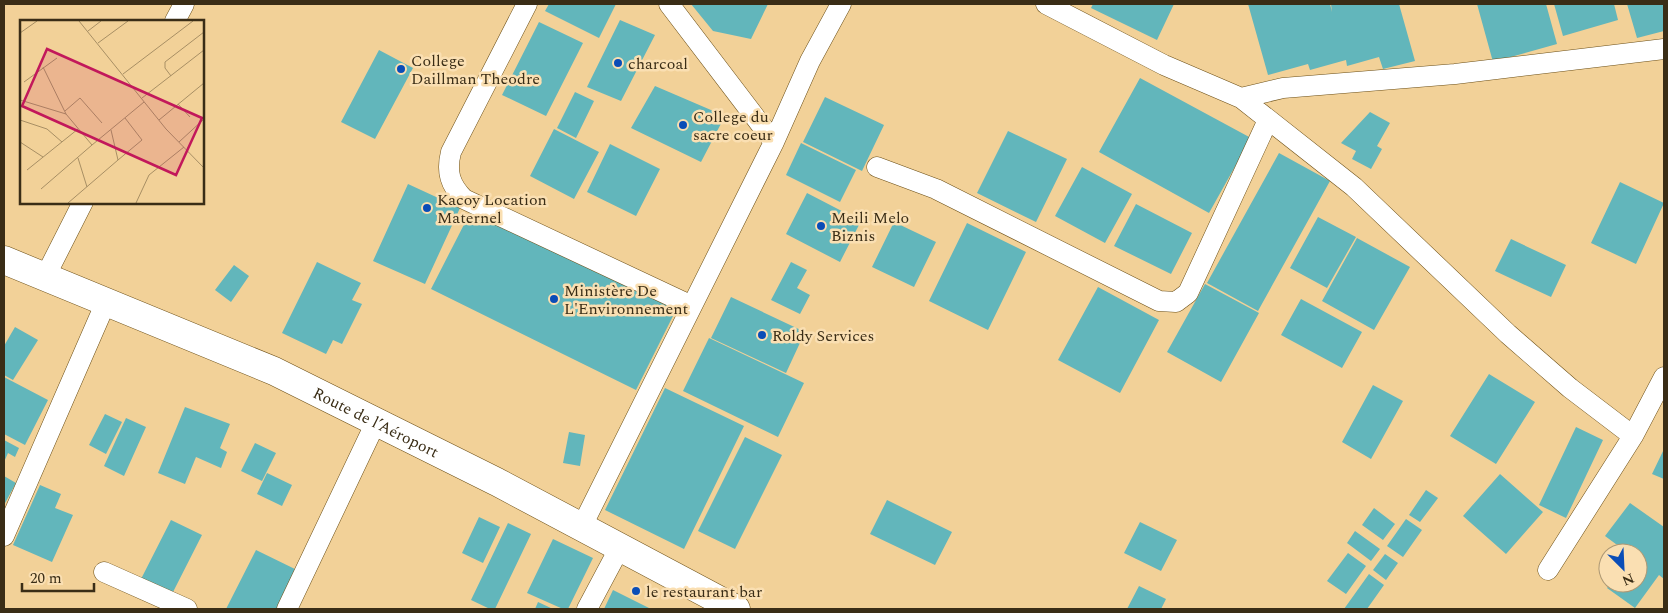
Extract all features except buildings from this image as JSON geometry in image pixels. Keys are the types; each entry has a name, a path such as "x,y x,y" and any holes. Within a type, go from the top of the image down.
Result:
{"main road":[{"name":"Route de l’Aéroport","path":"4,260 274,371 497,482 736,609"}],"street":[{"path":"176,20 184,4"},
{"path":"527,4 451,152 448,165 450,179 455,190 464,199 692,306"},
{"path":"669,4 774,142"},
{"path":"581,528 774,142 810,61 841,4"},
{"path":"1046,4 1071,9 1164,65 1241,98 1354,187 1508,334 1570,388 1633,436"},
{"path":"1241,98 1283,88 1455,74 1664,49"},
{"path":"877,167 936,188 1159,301 1176,302 1188,293 1268,120"},
{"path":"45,277 82,204"},
{"path":"4,536 106,302"},
{"path":"1548,570 1633,436 1664,376"},
{"path":"287,609 376,422"},
{"path":"586,609 620,547"},
{"path":"104,572 187,609"}],"place":[{"name":"charcoal","path":"618,63"},
{"name":"College Daillman Theodre","path":"401,69"},
{"name":"College du sacre coeur","path":"683,125"},
{"name":"Kacoy Location Maternel","path":"427,208"},
{"name":"Meili Melo Biznis","path":"821,226"},
{"name":"Ministère De L'Environnement","path":"554,299"},
{"name":"Roldy Services","path":"762,335"},
{"name":"le restaurant bar","path":"636,591"}]}
